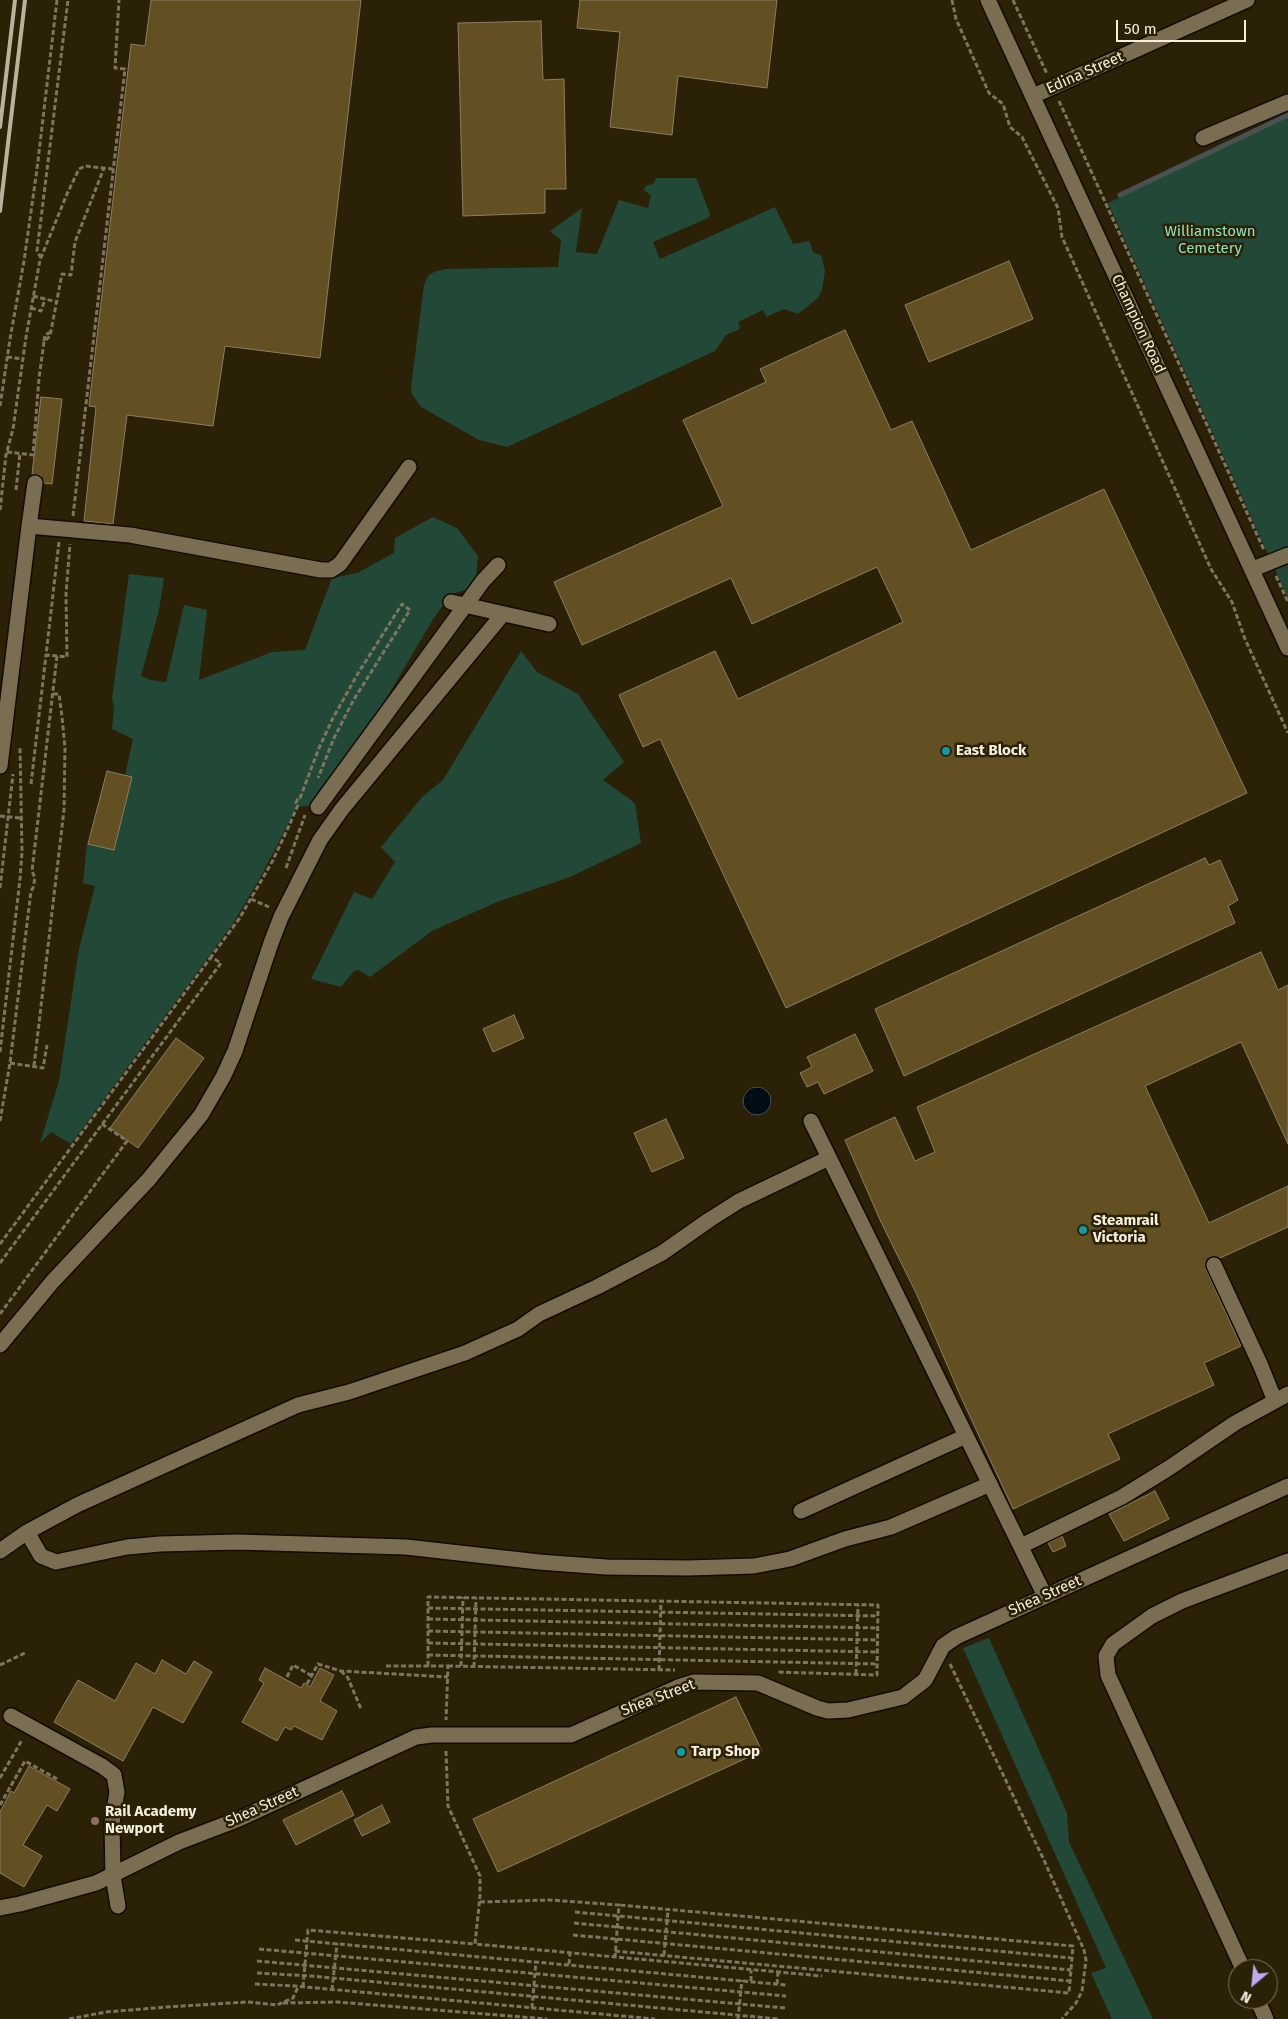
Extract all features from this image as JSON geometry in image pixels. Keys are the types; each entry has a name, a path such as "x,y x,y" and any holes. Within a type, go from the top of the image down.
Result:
{"street":[{"name":"Champion Road","path":"988,0 1288,648"},
{"name":"Edina Street","path":"1033,96 1053,88 1219,6 1247,0"},
{"path":"1203,138 1288,102"},
{"path":"28,526 130,535 321,570 331,570 340,564 409,467"},
{"path":"7,768 28,526 35,483"},
{"path":"1252,569 1269,561 1288,556"},
{"path":"313,807 458,604 498,565"},
{"path":"458,604 550,624"},
{"path":"0,1345 53,1281 149,1179 201,1114 236,1051 281,917 320,840 342,809 503,614"},
{"path":"811,1121 1045,1596"},
{"path":"0,1552 27,1532 77,1504 298,1405 349,1392 465,1353 518,1329 539,1314 597,1287 662,1253 709,1220 740,1202 829,1158"},
{"path":"1021,1546 1122,1497 1229,1427 1282,1397 1260,1364 1214,1266"},
{"path":"801,1510 966,1436"},
{"path":"27,1532 41,1556 56,1562 127,1547 237,1542 406,1548 606,1567 688,1568 754,1566 790,1559 845,1539 891,1527 990,1484"},
{"name":"Shea Street","path":"0,1908 78,1889 113,1876 172,1846 239,1819 402,1742 425,1736 571,1735 678,1687 694,1682 758,1683 828,1711 848,1710 903,1697 925,1680 939,1653 948,1642 1288,1486"},
{"path":"1238,1959 1108,1675 1106,1656 1113,1644 1152,1616 1174,1605 1288,1561"},
{"path":"11,1716 102,1766 114,1775 117,1792 112,1823 113,1876 118,1906"}],"path":[{"path":"0,406 37,169 57,0"},
{"path":"41,258 37,251 68,0"},
{"path":"32,784 46,655 66,530 125,69 114,68 119,0"},
{"path":"952,0 956,19 989,93 1003,104 1010,126 1022,137 1058,208 1062,237 1211,569 1232,602 1245,639 1288,733"},
{"path":"1013,0 1288,602"},
{"path":"0,510 7,452 13,429 31,308 41,258 79,169 85,166 113,170"},
{"path":"7,452 33,455 44,342 50,336 62,274 71,276 75,242 104,168"},
{"path":"33,296 57,302"},
{"path":"31,308 41,311 45,299"},
{"path":"7,357 23,359"},
{"path":"46,655 67,657 66,530"},
{"path":"0,1244 211,957 251,899 289,826 298,805 296,804 298,798 300,798 319,748 333,718 402,604 410,610 354,701 334,738 317,781"},
{"path":"0,1121 10,1063 27,916 35,878 32,871 57,656"},
{"path":"34,1066 64,810 64,748 61,694 52,694"},
{"path":"0,1052 20,879 19,743 15,758"},
{"path":"0,888 9,817 7,768"},
{"path":"284,874 313,807"},
{"path":"0,816 21,818"},
{"path":"251,899 272,908 269,916"},
{"path":"0,1263 221,964 211,957"},
{"path":"10,1063 43,1068 47,1045"},
{"path":"0,1314 127,1141 102,1124"},
{"path":"428,1666 428,1597 878,1605 878,1675 768,1672"},
{"path":"461,1666 463,1597"},
{"path":"474,1667 476,1598"},
{"path":"659,1670 661,1601"},
{"path":"856,1674 858,1605"},
{"path":"428,1608 878,1616"},
{"path":"428,1619 878,1628"},
{"path":"428,1631 878,1640"},
{"path":"948,1642 946,1651 948,1660 1043,1858 1084,1950 1086,1960 1082,1991 1076,2003 1062,2019"},
{"path":"428,1643 878,1652"},
{"path":"0,1665 25,1653"},
{"path":"428,1655 878,1664"},
{"path":"307,1684 318,1664 341,1671 448,1676"},
{"path":"287,1676 293,1666 312,1676"},
{"path":"386,1666 679,1670"},
{"path":"448,1666 446,1735 448,1806 480,1876 480,1902 475,1944"},
{"path":"341,1671 348,1678 361,1709"},
{"path":"0,1778 30,1726"},
{"path":"0,1805 25,1761 57,1779"},
{"path":"480,1902 550,1900 619,1905 1073,1946 1069,1992 615,1951"},
{"path":"615,1957 619,1905"},
{"path":"664,1955 668,1910"},
{"path":"575,1912 1072,1958"},
{"path":"574,1923 1071,1970"},
{"path":"303,1987 308,1930 822,1976"},
{"path":"573,1935 1070,1981"},
{"path":"295,1940 786,1985"},
{"path":"332,1990 337,1943"},
{"path":"259,1949 786,1996"},
{"path":"569,1964 570,1953"},
{"path":"257,1961 784,2008"},
{"path":"532,2008 536,1961"},
{"path":"751,1970 751,1981"},
{"path":"777,1984 778,1972"},
{"path":"257,1973 333,1978 738,2017 779,2019"},
{"path":"738,2017 742,1980"},
{"path":"255,1984 298,1986 655,2019"},
{"path":"70,2019 106,2012 167,2007 236,2003 277,2005 292,1998 298,1986"},
{"path":"283,2003 337,2002 547,2019"}],"green space":[{"name":"Williamstown Cemetery","path":"1288,116 1288,598 1108,203"},
{"path":"656,178 696,178 710,214 708,218 653,242 660,259 775,207 793,244 809,241 813,252 821,255 825,271 822,290 818,298 798,314 784,309 766,317 763,310 738,322 740,329 726,335 715,351 507,447 479,440 421,407 412,394 411,387 424,285 428,276 445,269 558,267 561,240 550,231 582,208 576,252 597,254 619,200 648,208 651,195 643,190 646,186 654,183"},
{"path":"433,517 457,528 478,556 476,578 473,587 450,595 432,621 373,721 314,805 297,807 260,878 232,925 71,1144 51,1132 40,1143 59,1081 79,949 95,886 83,883 87,843 114,849 132,777 125,775 133,739 112,729 114,708 112,698 129,574 164,578 159,610 141,676 151,680 166,682 184,605 207,610 199,680 272,652 305,650 332,578 357,573 394,553 395,538"},
{"path":"521,651 537,672 578,694 624,762 603,780 635,803 641,843 570,877 497,902 432,931 370,977 358,970 354,971 341,987 311,979 354,892 372,899 395,862 381,847 422,797 443,780"},
{"path":"989,1638 1067,1813 1069,1842 1153,2019 1112,2019 1091,1973 1106,1968 963,1648"}],"shaded area":[{"path":"757,1087 767,1091 771,1101 767,1111 757,1115 747,1111 743,1101 747,1091"}],"building":[{"path":"151,0 361,0 320,358 225,346 213,426 127,415 113,524 84,521 96,407 89,406 131,44 145,46"},
{"path":"580,0 777,0 767,88 678,76 672,135 610,127 620,32 577,28"},
{"path":"541,21 543,80 564,79 566,189 545,189 545,213 463,216 458,23"},
{"path":"1009,261 1033,319 929,362 905,305"},
{"name":"East Block","path":"845,330 891,430 912,421 971,550 1104,489 1247,793 786,1008 660,739 643,747 619,695 715,651 738,699 903,622 877,567 752,624 731,578 582,645 554,582 723,506 683,420 766,382 760,369"},
{"path":"41,397 62,399 52,484 44,483 40,475 32,474"},
{"path":"107,771 132,777 114,850 88,844"},
{"path":"1205,858 1209,865 1220,860 1238,900 1228,906 1235,923 904,1076 875,1009"},
{"name":"Steamrail Victoria","path":"1261,952 1278,990 1288,985 1288,1144 1241,1042 1145,1086 1209,1223 1288,1186 1288,1227 1220,1258 1211,1256 1205,1264 1241,1346 1204,1363 1214,1385 1108,1434 1120,1459 1013,1509 845,1140 895,1117 915,1161 935,1152 917,1107"},
{"path":"514,1015 524,1038 493,1052 483,1029"},
{"path":"855,1034 873,1071 824,1094 818,1082 807,1087 800,1073 812,1067 807,1057"},
{"path":"176,1038 204,1058 138,1148 110,1128"},
{"path":"666,1119 684,1158 652,1172 634,1133"},
{"path":"1155,1491 1169,1519 1124,1541 1109,1514"},
{"path":"1062,1536 1066,1546 1053,1552 1048,1543"},
{"path":"162,1660 186,1674 194,1661 212,1672 183,1723 153,1707 123,1761 54,1722 78,1680 115,1701 136,1663 155,1674"},
{"path":"265,1668 301,1688 304,1683 310,1687 320,1668 334,1675 320,1701 337,1711 322,1740 294,1726 291,1730 285,1727 277,1741 242,1722 264,1683 259,1680"},
{"path":"736,1697 762,1751 498,1872 473,1819"},
{"path":"29,1766 70,1789 57,1811 47,1805 23,1845 42,1856 24,1887 0,1873 0,1812 11,1791 14,1793"},
{"path":"342,1791 354,1815 296,1845 283,1820"},
{"path":"382,1805 390,1822 362,1836 354,1820"}],"waterway":[{"path":"1120,195 1288,115"}],"railway":[{"path":"0,127 15,0"},
{"path":"0,211 25,0"}],"place":[{"name":"East Block","path":"946,751"},
{"name":"Steamrail Victoria","path":"1083,1230"},
{"name":"Tarp Shop","path":"681,1752"},
{"name":"Rail Academy Newport","path":"95,1821"}]}
